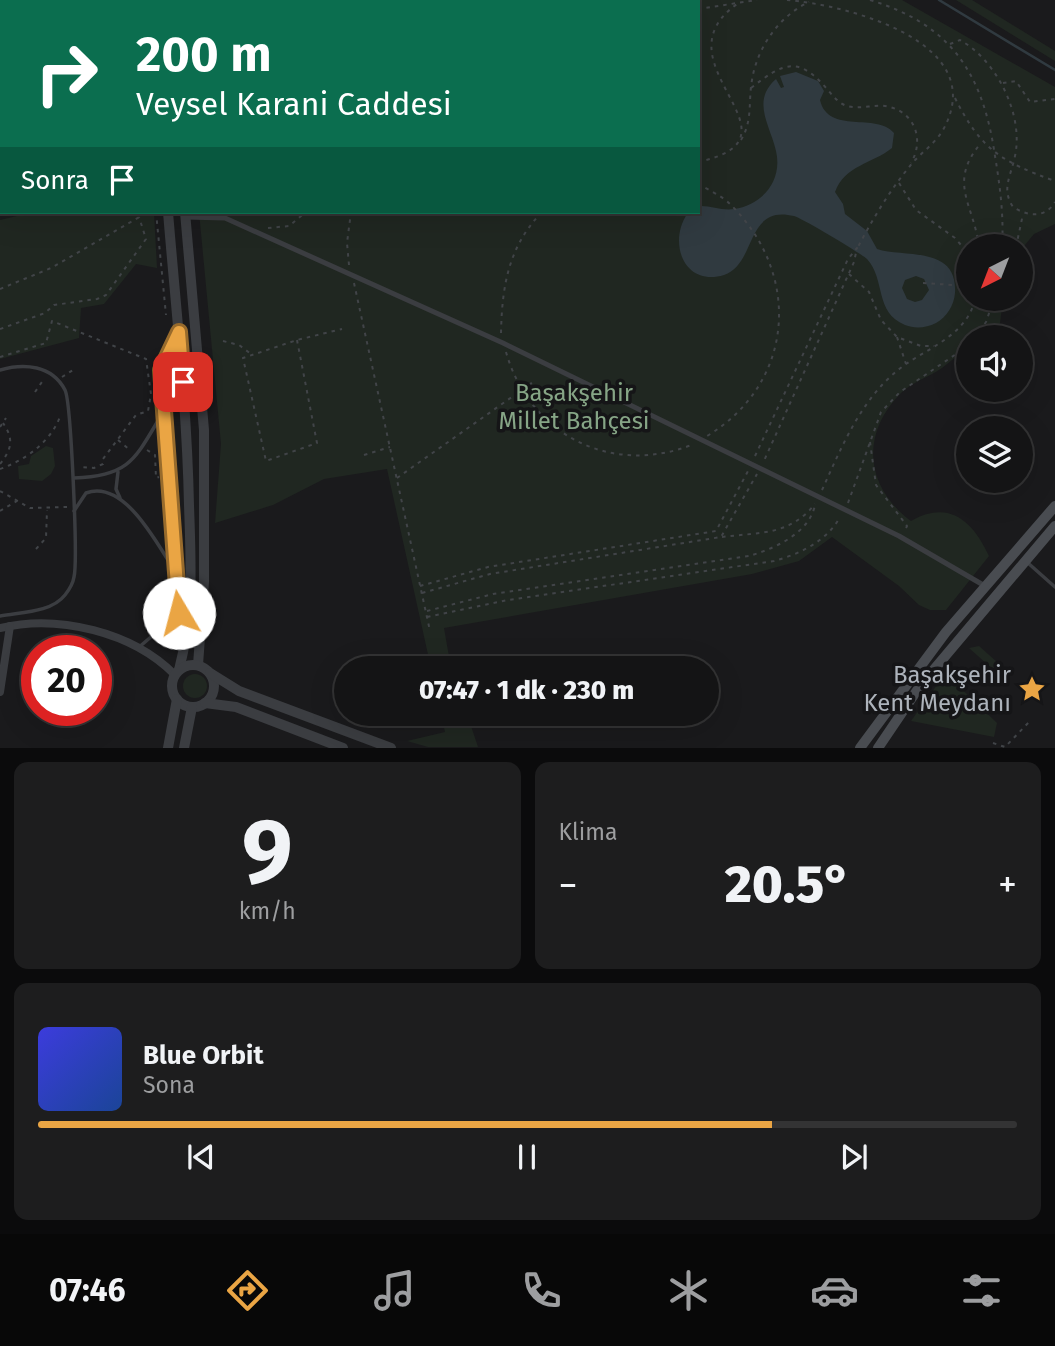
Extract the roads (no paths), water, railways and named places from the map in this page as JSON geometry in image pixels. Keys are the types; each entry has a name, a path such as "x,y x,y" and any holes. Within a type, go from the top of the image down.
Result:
{"main road":[{"path":"860,747 946,632 1055,506"},
{"path":"878,747 920,686 1055,527"}],"street":[{"path":"167,214 187,431 190,626 172,687 177,699 168,747"},
{"path":"198,665 204,582 204,429 185,215 225,218 250,228 503,343 901,537 985,586"},
{"path":"0,692 10,626"},
{"path":"0,628 75,626 138,648 177,673"},
{"path":"198,665 239,691 391,747"},
{"path":"177,673 198,665"},
{"path":"205,703 214,692 210,673"},
{"path":"177,699 192,707 205,703 236,707 343,747"},
{"path":"184,747 192,707"}],"lane":[{"path":"179,332 161,370 174,569 179,613 190,626"},
{"path":"0,370 26,365 51,373 66,391 73,478 75,570 66,594 53,605 0,616"},
{"path":"73,478 104,477 118,470 137,454 163,412"},
{"path":"118,470 116,489 121,500"},
{"path":"73,513 83,497 92,491 107,491 121,500 141,521 174,569"},
{"path":"1026,560 1055,587"},
{"path":"138,648 179,613"}],"waterway":[{"path":"939,0 1055,70"}],"place":[{"name":"Başakşehir Kent Meydanı","path":"1032,689"}],"park label":[{"name":"Başakşehir Millet Bahçesi","path":"574,407"}]}
